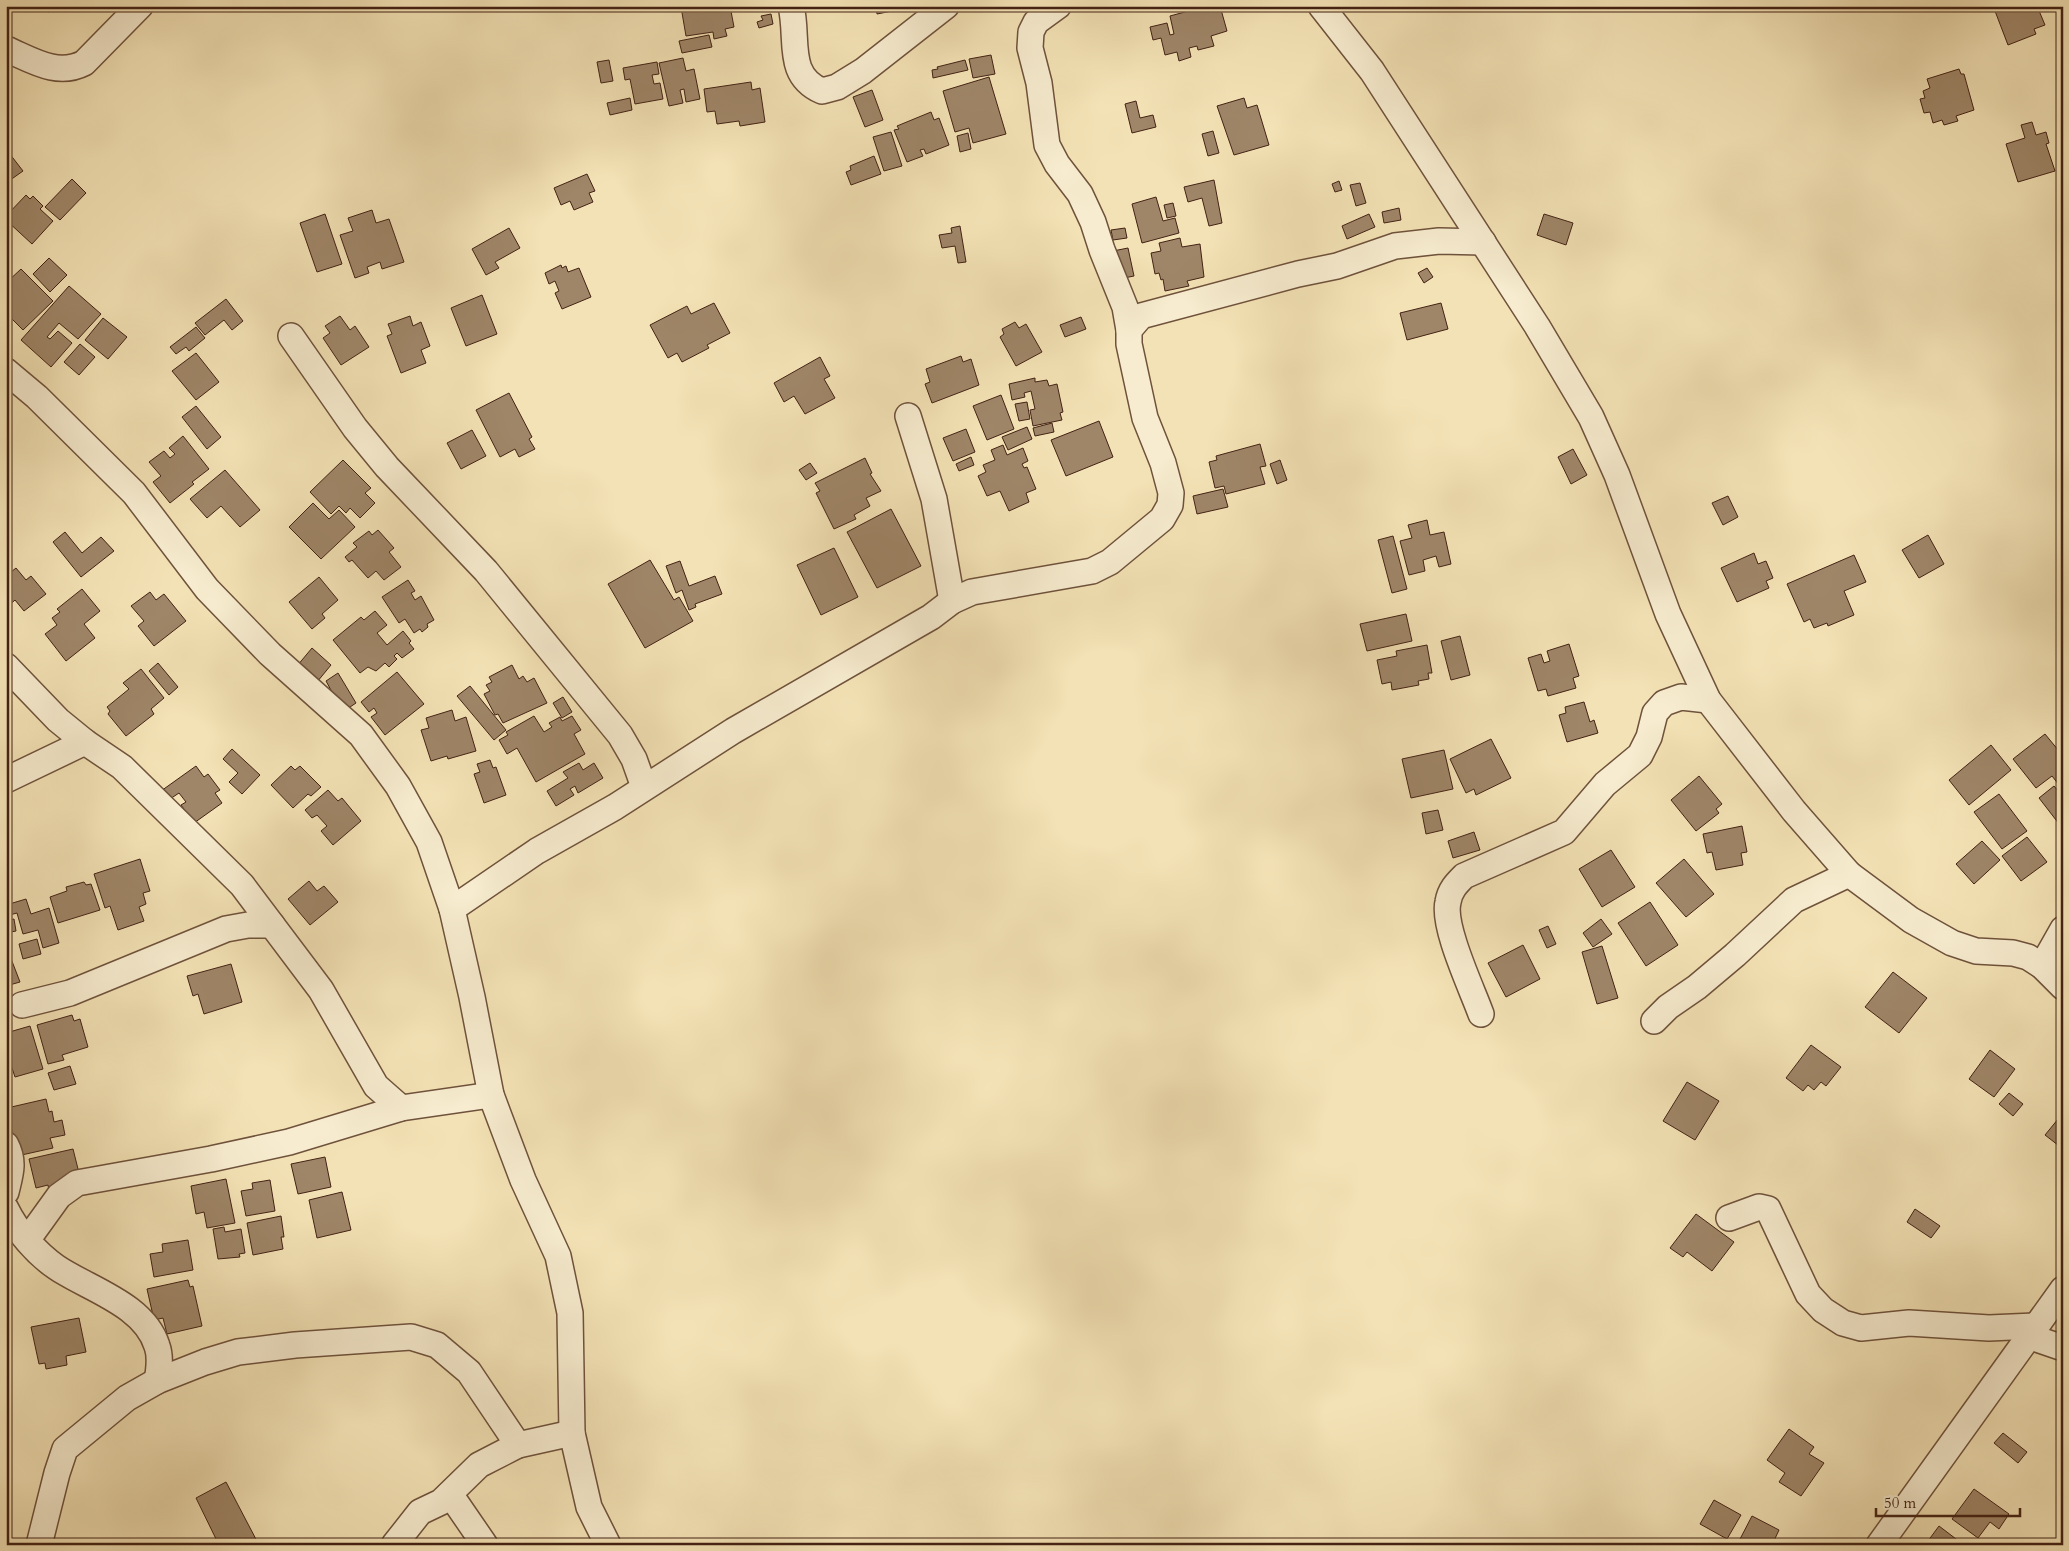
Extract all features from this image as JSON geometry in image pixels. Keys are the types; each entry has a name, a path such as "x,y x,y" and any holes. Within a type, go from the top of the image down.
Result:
{"street":[{"path":"6,49 51,68 74,68 84,62 140,6"},
{"path":"791,6 798,66 803,79 822,90 837,86 863,71 946,6"},
{"path":"452,909 537,851 615,807 733,730 930,617 952,601 972,592 1092,571 1110,562 1162,519 1170,505 1171,493 1138,392 1129,344 1130,330 1125,307 1093,222 1080,194 1057,164 1047,145 1039,83 1030,48 1031,32 1036,22 1058,6"},
{"path":"1321,6 1372,71 1483,242 1591,417 1618,475 1668,614 1708,700 1794,811 1849,874 1911,920 1952,943 1976,951 2013,953 2028,957 2042,966 2062,985"},
{"path":"1130,330 1142,316 1298,274 1337,266 1395,246 1439,241 1483,242"},
{"path":"291,336 355,428 387,467 486,571 620,735 634,759 644,787"},
{"path":"6,371 37,396 134,493 207,589 270,654 361,735 398,786 429,842 452,909 472,996 490,1095 523,1180 558,1256 570,1313 572,1433 589,1508 608,1545"},
{"path":"908,416 934,499 952,601"},
{"path":"6,666 58,720 85,742 122,766 242,885 321,990 376,1086 400,1108"},
{"path":"1481,1014 1450,929 1447,904 1453,888 1464,876 1564,832 1605,784 1640,755 1649,737 1655,713 1664,703 1681,697 1708,700"},
{"path":"6,780 85,742"},
{"path":"1654,1021 1668,1007 1697,987 1794,900 1849,874"},
{"path":"22,1005 70,993 226,929 248,925 272,926"},
{"path":"2042,966 2063,929"},
{"path":"28,1239 59,1196 77,1183 289,1142 400,1108 490,1095"},
{"path":"6,1146 11,1157 12,1169 6,1192"},
{"path":"1729,1218 1759,1208 1768,1209 1808,1294 1823,1310 1843,1323 1861,1328 1909,1323 2032,1331 2063,1348"},
{"path":"6,1209 15,1224 43,1258 58,1268 103,1291 136,1317 149,1330 157,1346 159,1363 157,1380"},
{"path":"1878,1545 2063,1289"},
{"path":"39,1545 57,1473 65,1450 114,1408 157,1380 238,1352 411,1337 437,1345 469,1372 518,1445"},
{"path":"394,1545 420,1512 441,1502 479,1465 518,1445 572,1433"},
{"path":"450,1494 485,1545"}],"building":[{"path":"44,6 60,6 48,12"},
{"path":"730,6 734,27 725,29 727,36 714,39 713,32 686,36 681,7"},
{"path":"876,6 891,6 892,11 877,14"},
{"path":"1207,6 1220,6 1227,31 1211,36 1214,46 1198,50 1197,46 1189,48 1191,57 1179,61 1177,52 1165,55 1161,38 1153,40 1150,27 1167,23 1170,35 1174,34 1170,16"},
{"path":"1995,6 2037,6 2045,25 2034,29 2036,34 2008,45 1995,11 1997,10"},
{"path":"771,14 773,24 759,28 757,22 763,20 761,16"},
{"path":"709,35 712,47 682,53 679,41"},
{"path":"991,55 995,74 973,78 969,59"},
{"path":"683,58 686,71 694,69 700,99 686,102 684,89 680,90 683,103 669,106 659,63"},
{"path":"609,60 613,81 601,83 597,62"},
{"path":"965,60 968,70 933,78 932,70 938,69 937,67"},
{"path":"657,62 659,74 652,75 654,84 660,83 663,99 635,104 630,79 625,80 623,68"},
{"path":"1959,69 1961,74 1964,74 1974,110 1956,116 1958,121 1944,125 1942,120 1933,123 1930,112 1924,113 1920,99 1925,98 1923,91 1930,88 1927,79"},
{"path":"989,77 1006,134 973,143 969,128 955,132 943,91"},
{"path":"751,82 752,90 760,88 765,122 740,126 739,121 717,124 715,111 707,112 704,89"},
{"path":"872,90 883,120 865,127 853,97"},
{"path":"630,98 632,110 610,115 607,103"},
{"path":"1244,98 1247,108 1257,105 1269,145 1234,155 1217,106"},
{"path":"1136,101 1140,118 1153,115 1156,127 1132,133 1125,104"},
{"path":"931,112 934,120 939,118 949,145 926,154 924,149 920,150 923,156 907,162 894,130 899,129 897,126"},
{"path":"2032,122 2036,135 2046,132 2049,143 2046,144 2055,171 2018,182 2006,144 2025,138 2021,125"},
{"path":"1213,131 1219,153 1208,156 1202,134"},
{"path":"891,132 902,166 884,171 873,137"},
{"path":"968,133 971,149 960,152 957,136"},
{"path":"6,149 23,171 6,183"},
{"path":"874,156 881,174 851,185 846,172 851,170 850,166"},
{"path":"587,174 595,191 589,193 593,202 574,210 570,201 561,205 554,188"},
{"path":"72,179 86,193 60,220 45,207"},
{"path":"1214,180 1222,223 1209,226 1202,198 1188,202 1184,187"},
{"path":"1339,181 1342,190 1335,192 1332,184"},
{"path":"1360,183 1366,203 1356,206 1350,185"},
{"path":"26,195 30,199 33,196 43,206 40,209 53,221 32,244 6,220 6,216"},
{"path":"1156,197 1163,221 1175,218 1179,233 1142,243 1132,204"},
{"path":"1173,203 1176,216 1167,218 1164,205"},
{"path":"1399,208 1401,220 1384,223 1382,212"},
{"path":"372,210 376,223 389,219 404,262 382,269 380,262 367,267 369,273 355,278 340,235 353,231 348,218"},
{"path":"325,214 342,264 317,272 300,223"},
{"path":"1369,214 1375,227 1347,239 1342,226"},
{"path":"1544,214 1573,223 1566,245 1537,235"},
{"path":"960,226 966,262 958,263 955,246 942,248 939,235 952,233 951,228"},
{"path":"509,228 520,248 495,262 499,268 486,275 472,249"},
{"path":"1125,228 1127,238 1113,240 1111,230"},
{"path":"1180,238 1182,247 1200,244 1204,277 1187,281 1189,286 1165,291 1163,279 1161,280 1159,273 1155,274 1151,253 1161,251 1159,243"},
{"path":"1128,248 1134,276 1119,279 1113,251"},
{"path":"49,258 67,275 50,292 33,274"},
{"path":"561,265 562,268 566,266 568,272 579,268 591,297 562,309 555,293 559,291 555,281 549,284 545,273"},
{"path":"1427,268 1433,277 1424,283 1418,273"},
{"path":"21,269 53,301 23,330 6,313 6,283"},
{"path":"69,286 101,314 78,339 59,323 47,337 50,339 58,331 72,343 51,367 21,340"},
{"path":"482,295 497,334 466,346 451,308"},
{"path":"226,299 243,321 232,330 224,320 205,335 195,323"},
{"path":"714,303 730,333 707,345 709,348 682,362 677,353 668,358 650,325 687,306 691,314"},
{"path":"1441,303 1448,329 1407,340 1400,313"},
{"path":"340,316 350,330 355,326 369,347 341,365 323,338 330,333 325,326"},
{"path":"410,316 413,326 421,322 430,346 421,350 426,363 401,373 387,336 392,334 388,324"},
{"path":"1081,317 1086,329 1065,337 1060,325"},
{"path":"103,318 127,337 108,359 85,340"},
{"path":"1015,322 1019,328 1026,324 1042,352 1016,366 1000,337 1004,334 1002,329"},
{"path":"196,327 205,338 189,351 186,347 176,354 170,347"},
{"path":"80,344 95,357 79,375 64,362"},
{"path":"196,353 219,382 196,400 172,371"},
{"path":"961,356 963,362 971,359 979,385 932,403 925,384 930,382 926,369"},
{"path":"820,357 830,376 824,379 835,398 805,414 794,396 784,402 774,383"},
{"path":"1035,378 1035,382 1047,380 1049,386 1057,384 1063,412 1060,413 1062,420 1033,426 1030,410 1035,409 1031,391 1024,393 1025,397 1012,400 1009,384"},
{"path":"509,393 532,437 529,439 535,449 519,457 515,449 500,457 476,410"},
{"path":"1001,395 1014,429 987,440 973,406"},
{"path":"1027,402 1030,419 1019,421 1015,404"},
{"path":"196,406 221,437 207,449 182,417"},
{"path":"1099,421 1113,457 1066,476 1051,440"},
{"path":"1052,423 1054,432 1035,436 1033,428"},
{"path":"1027,427 1032,439 1008,450 1002,437"},
{"path":"966,429 975,452 953,461 943,438"},
{"path":"472,430 486,456 461,469 447,443"},
{"path":"183,436 209,469 170,503 153,482 161,476 149,462 164,451 170,458 175,454 169,448"},
{"path":"1260,444 1266,466 1260,467 1265,484 1226,494 1224,486 1215,488 1209,462 1217,460 1216,456"},
{"path":"1003,445 1007,455 1023,448 1028,461 1022,464 1024,468 1027,467 1036,489 1026,493 1029,502 1009,511 1000,491 987,496 978,476 986,472 983,465 995,460 991,450"},
{"path":"1573,449 1587,475 1571,484 1558,457"},
{"path":"971,457 974,465 959,471 956,464"},
{"path":"865,458 872,473 870,474 881,491 866,498 870,506 854,515 856,519 834,529 816,493 820,491 815,483"},
{"path":"343,460 371,488 365,493 375,503 360,518 350,508 346,513 339,506 331,514 310,492"},
{"path":"1280,460 1287,480 1277,484 1270,464"},
{"path":"810,463 817,473 806,480 799,470"},
{"path":"225,470 260,510 240,527 221,506 207,518 190,499"},
{"path":"1223,489 1228,507 1197,514 1193,496"},
{"path":"1728,496 1738,517 1723,525 1712,503"},
{"path":"313,503 329,519 339,510 355,527 321,559 289,527"},
{"path":"891,509 921,566 877,588 847,532"},
{"path":"1427,520 1430,535 1444,532 1451,564 1439,567 1436,556 1423,560 1425,571 1409,575 1400,541 1412,538 1408,525"},
{"path":"378,530 394,548 389,552 401,567 384,580 376,571 368,578 352,560 349,562 345,557 357,547 353,543 369,531 372,535"},
{"path":"65,532 82,553 101,537 114,551 81,577 53,542"},
{"path":"1928,535 1944,564 1919,578 1902,550"},
{"path":"1393,536 1407,589 1392,593 1378,540"},
{"path":"834,548 858,597 821,615 797,565"},
{"path":"1754,553 1758,564 1766,561 1773,578 1766,581 1769,588 1737,602 1721,568"},
{"path":"1854,555 1866,582 1844,591 1854,615 1828,626 1827,623 1814,628 1810,619 1804,622 1787,584"},
{"path":"650,560 674,600 679,597 693,621 645,648 608,584"},
{"path":"680,561 689,586 715,576 722,594 695,604 696,607 689,610 682,590 676,593 666,566"},
{"path":"16,568 26,580 31,576 46,594 24,611 15,600 6,608 6,576"},
{"path":"319,577 338,600 322,614 325,618 312,629 289,602"},
{"path":"408,580 415,591 411,593 415,600 421,596 434,620 427,624 428,627 422,632 420,629 414,633 405,619 399,623 382,597"},
{"path":"82,589 100,611 84,624 95,638 66,661 45,634 57,625 52,618 60,612 57,609"},
{"path":"150,592 156,600 164,594 186,621 154,646 138,626 144,621 131,606"},
{"path":"375,611 387,625 377,633 387,645 403,631 411,641 409,643 414,649 402,658 397,653 394,656 397,659 389,667 385,663 376,671 368,667 360,673 333,640 361,617 364,620"},
{"path":"1406,614 1412,641 1367,651 1360,624"},
{"path":"1460,636 1470,675 1451,680 1441,641"},
{"path":"1569,644 1579,676 1573,678 1576,688 1548,696 1546,689 1538,691 1528,658 1541,654 1544,663 1550,661 1547,651"},
{"path":"1427,645 1432,673 1428,673 1429,679 1418,681 1419,685 1392,690 1391,682 1382,684 1377,660 1397,656 1396,651"},
{"path":"312,648 331,665 317,682 297,666"},
{"path":"158,663 178,687 169,695 149,671"},
{"path":"512,665 519,679 523,676 527,682 534,678 547,703 503,723 498,714 495,715 484,694 490,691 486,685 492,682 489,677"},
{"path":"141,669 164,698 151,709 154,714 126,736 108,714 110,711 107,707 129,689 123,683"},
{"path":"397,672 424,704 385,735 371,717 377,713 374,708 369,712 361,702"},
{"path":"338,673 356,703 341,713 330,694 332,692 326,681"},
{"path":"470,686 506,730 494,740 457,696"},
{"path":"563,697 572,712 562,718 553,703"},
{"path":"1584,702 1590,722 1594,720 1598,733 1567,742 1559,715 1566,713 1565,707"},
{"path":"452,710 455,721 466,717 476,751 448,759 447,756 431,761 421,730 429,728 426,718"},
{"path":"534,716 544,732 552,727 549,723 560,717 562,721 572,716 581,730 574,734 585,754 536,782 517,748 507,754 499,740 508,735 506,732"},
{"path":"2045,734 2063,756 2063,790 2052,776 2036,788 2013,759"},
{"path":"1491,739 1511,778 1476,795 1474,789 1466,793 1450,759"},
{"path":"1991,745 2011,770 1969,805 1949,780"},
{"path":"232,749 260,775 242,794 229,782 238,773 223,759"},
{"path":"1444,750 1453,789 1411,798 1402,759"},
{"path":"490,760 493,768 496,767 506,795 484,803 474,774 480,772 477,764"},
{"path":"579,763 583,770 594,763 603,778 578,793 575,786 570,789 574,795 556,806 547,791 568,778 563,772"},
{"path":"196,766 204,777 208,774 220,790 215,793 222,803 194,823 181,805 186,802 179,793 167,801 161,791"},
{"path":"291,766 295,770 300,766 321,787 311,796 308,794 293,808 271,785"},
{"path":"1699,776 1722,804 1716,809 1719,813 1696,831 1671,800"},
{"path":"2054,786 2063,797 2063,829 2039,798"},
{"path":"328,790 338,801 342,798 361,821 333,845 321,831 327,826 317,815 312,818 305,810"},
{"path":"1999,794 2027,831 2002,849 1974,812"},
{"path":"1438,810 1443,830 1426,834 1422,813"},
{"path":"1742,826 1747,852 1741,853 1743,865 1716,870 1712,852 1707,853 1703,834"},
{"path":"1474,832 1480,850 1453,858 1448,841"},
{"path":"2027,837 2047,862 2021,881 2002,856"},
{"path":"1982,841 2000,860 1974,884 1956,864"},
{"path":"1611,850 1635,887 1602,907 1579,869"},
{"path":"140,859 150,891 143,893 146,904 139,907 144,921 118,930 110,906 105,908 94,874"},
{"path":"1684,859 1714,894 1686,917 1656,883"},
{"path":"309,881 317,891 324,886 338,902 310,925 288,899"},
{"path":"84,882 86,885 91,884 100,910 58,923 50,897 67,891 66,887"},
{"path":"26,899 31,914 49,908 59,943 43,948 38,930 23,934 17,913 6,916 6,905"},
{"path":"1650,902 1678,945 1646,966 1618,923"},
{"path":"14,919 16,931 6,933 6,921"},
{"path":"1601,919 1612,934 1593,947 1583,933"},
{"path":"1548,926 1556,944 1547,948 1539,930"},
{"path":"37,939 41,954 23,959 19,944"},
{"path":"1523,945 1540,979 1506,997 1488,963"},
{"path":"1602,946 1618,998 1597,1004 1582,952"},
{"path":"10,956 20,982 6,986 6,961"},
{"path":"231,964 242,1002 204,1014 198,994 193,996 187,976"},
{"path":"1893,972 1927,998 1899,1033 1865,1007"},
{"path":"72,1015 74,1021 80,1019 88,1047 62,1055 64,1060 48,1064 37,1025"},
{"path":"30,1026 43,1069 15,1077 10,1062 6,1063 6,1033"},
{"path":"1811,1045 1841,1067 1826,1086 1821,1082 1814,1090 1808,1085 1803,1091 1786,1078"},
{"path":"1990,1050 2015,1069 1994,1097 1969,1079"},
{"path":"70,1066 76,1084 54,1090 48,1073"},
{"path":"1687,1082 1719,1101 1695,1140 1663,1121"},
{"path":"2009,1093 2023,1104 2013,1116 1999,1104"},
{"path":"46,1099 49,1112 52,1111 54,1122 62,1120 65,1135 50,1138 53,1148 17,1156 7,1108"},
{"path":"2063,1113 2063,1149 2045,1135"},
{"path":"73,1149 80,1177 49,1191 48,1185 36,1188 29,1159"},
{"path":"325,1157 331,1187 298,1194 291,1164"},
{"path":"226,1179 235,1223 207,1228 204,1212 196,1214 191,1186"},
{"path":"270,1180 275,1211 246,1216 241,1191 253,1189 252,1183"},
{"path":"342,1192 351,1230 317,1238 309,1200"},
{"path":"1915,1209 1940,1226 1931,1238 1907,1222"},
{"path":"1696,1214 1734,1242 1712,1271 1687,1252 1683,1257 1670,1248"},
{"path":"281,1216 284,1237 281,1237 283,1249 253,1255 247,1223"},
{"path":"224,1227 225,1232 241,1229 245,1253 239,1254 240,1257 218,1259 213,1229"},
{"path":"188,1240 193,1270 154,1277 150,1254 163,1252 162,1244"},
{"path":"188,1280 190,1287 193,1286 202,1326 167,1334 163,1318 154,1320 147,1289"},
{"path":"79,1318 86,1352 66,1356 67,1365 46,1369 45,1363 39,1364 31,1327"},
{"path":"1789,1429 1814,1447 1809,1454 1824,1463 1801,1496 1779,1482 1785,1473 1767,1460"},
{"path":"2003,1433 2027,1452 2018,1463 1994,1443"},
{"path":"226,1482 259,1545 219,1545 196,1498"},
{"path":"1974,1489 2009,1514 1999,1529 1990,1522 1978,1538 1952,1519"},
{"path":"1714,1500 1741,1515 1727,1539 1700,1524"},
{"path":"1752,1516 1779,1530 1772,1545 1746,1545 1739,1541"},
{"path":"1939,1526 1964,1545 1925,1545"}]}
